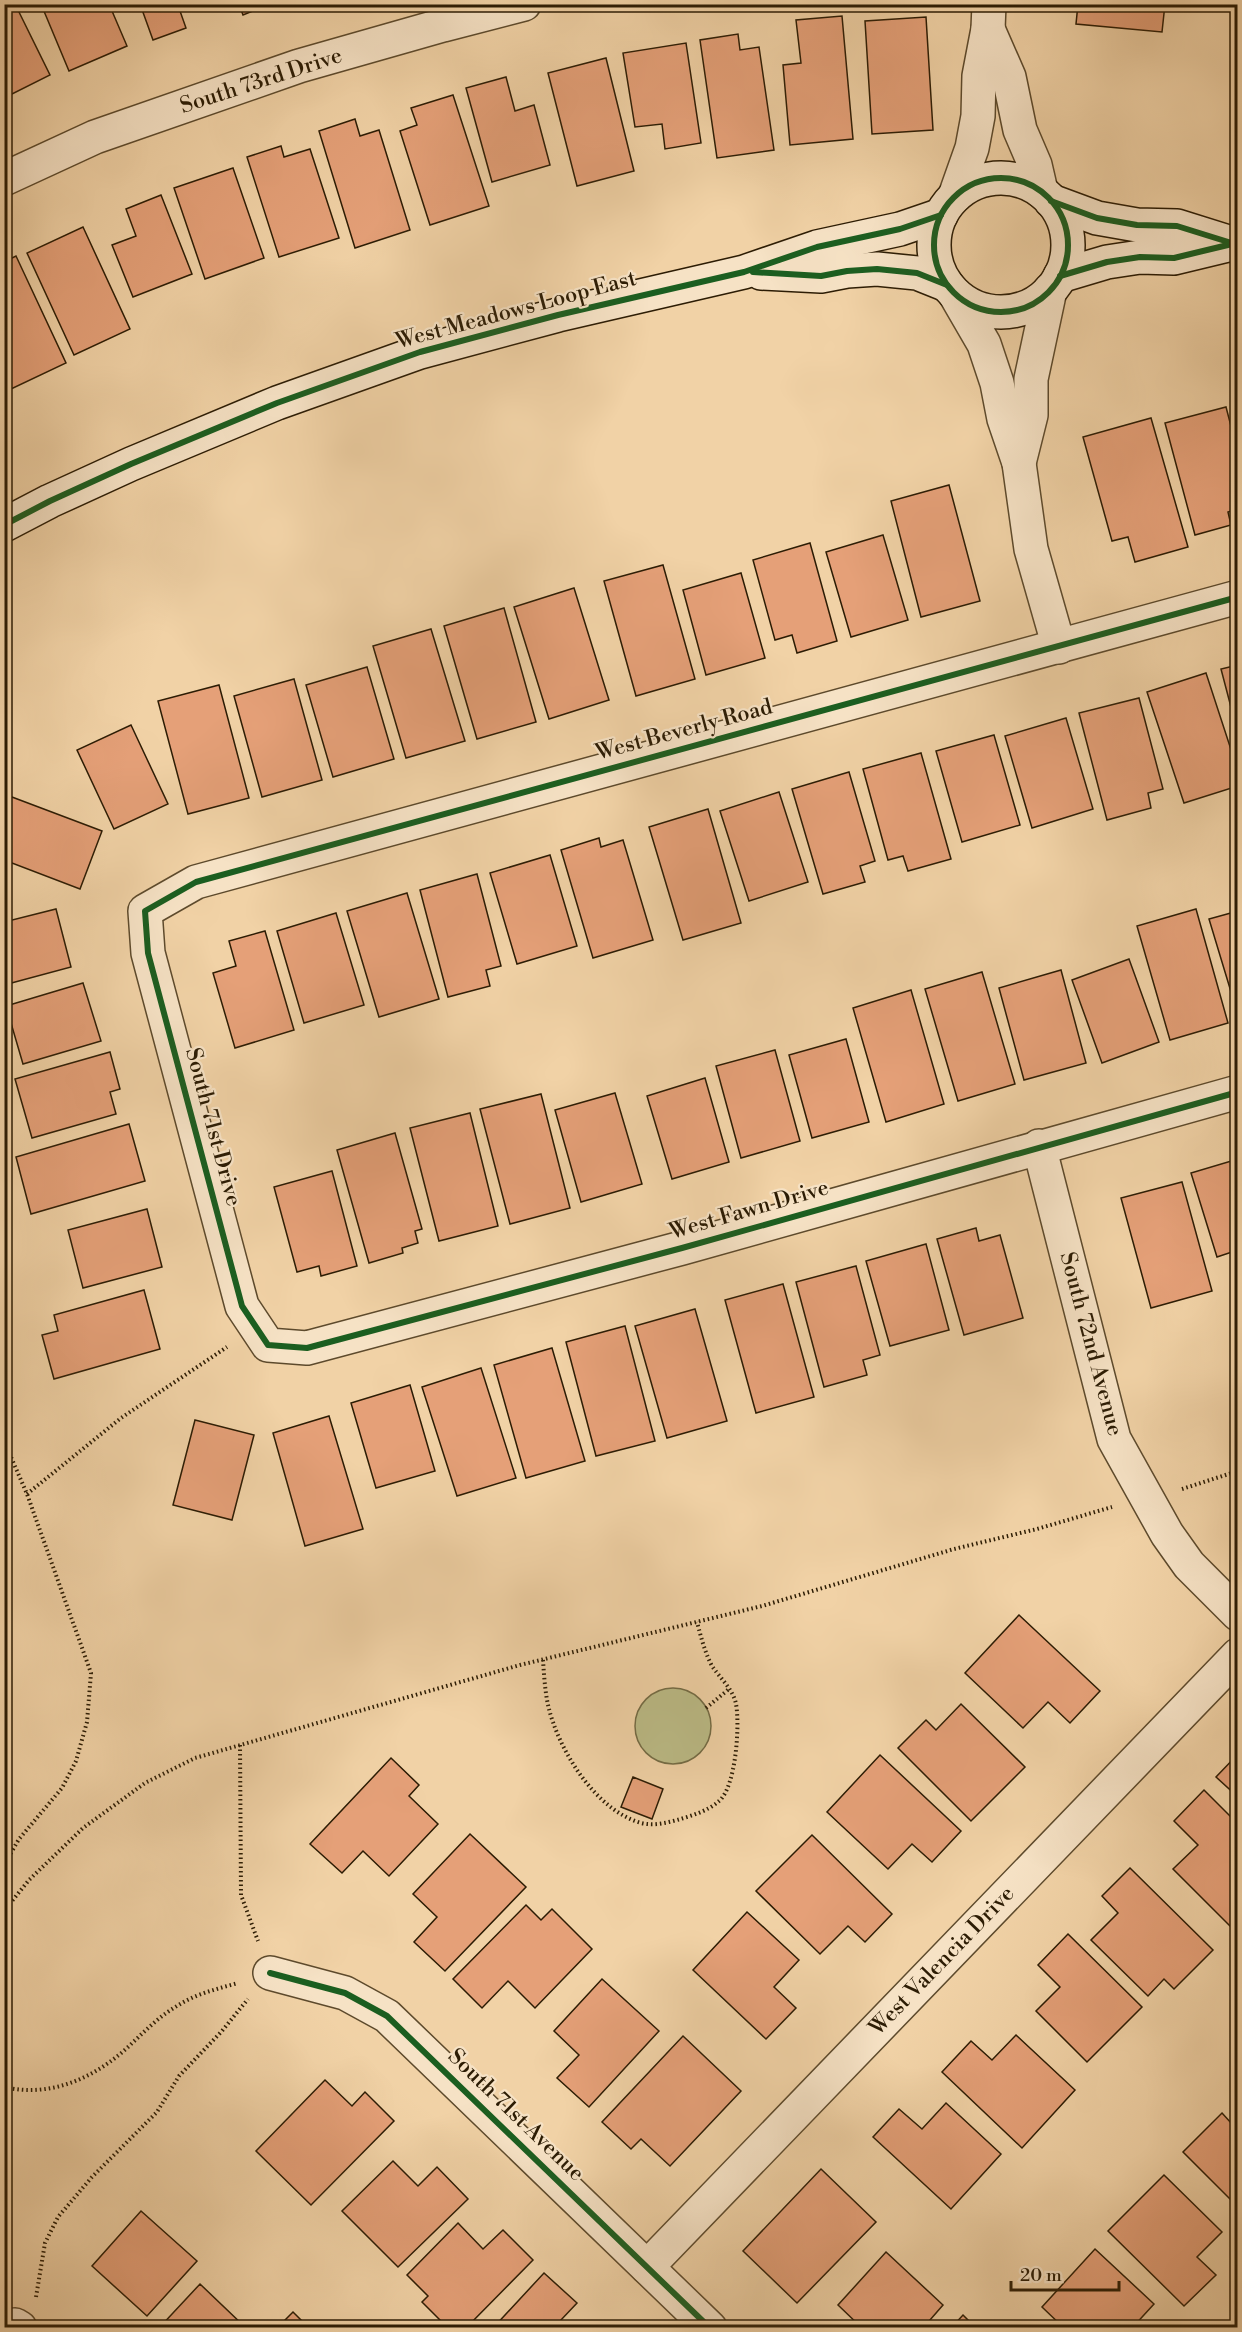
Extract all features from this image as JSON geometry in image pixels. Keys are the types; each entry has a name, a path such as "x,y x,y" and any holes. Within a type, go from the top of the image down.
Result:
{"street":[{"name":"South 73rd Drive","path":"4,179 94,138 299,66 524,4"},
{"path":"988,17 1009,77 1020,130 1046,196 1062,218 1067,237 1067,257 1055,283 1031,379 1031,415 1019,463"},
{"path":"988,17 979,76 978,116 972,148 935,232 934,251 938,269 984,344 997,383 1004,419 1019,463 1031,549 1059,647"},
{"path":"744,272 817,247 900,229 948,206 974,184 997,178 1020,181 1046,196 1097,218 1137,225 1177,226 1235,244"},
{"path":"744,272 821,276 877,269 917,273 951,290 972,306 993,312 1014,311 1034,304 1055,283 1107,261 1140,257 1174,258 1235,244"},
{"name":"West Meadows Loop East","path":"4,525 70,492 236,420 420,352 558,315 744,272"},
{"name":"West Beverly Road","path":"145,911 196,882 1238,597"},
{"name":"South 71st Drive","path":"145,911 148,953 242,1306 261,1336"},
{"name":"West Fawn Drive","path":"261,1336 307,1348 682,1248 1238,1092"},
{"name":"South 72nd Avenue","path":"1039,1146 1114,1439 1178,1550 1189,1565 1238,1614"},
{"name":"West Valencia Drive","path":"647,2267 1238,1655"},
{"name":"South 71st Avenue","path":"270,1973 345,1993 387,2016 710,2328"}],"path":[{"path":"27,1494 121,1418 214,1356 261,1336"},
{"path":"4,1441 27,1494 91,1673 87,1722 76,1761 62,1788 19,1839 4,1865"},
{"path":"1182,1489 1238,1471"},
{"path":"4,1911 29,1880 83,1827 145,1783 195,1758 543,1660 762,1606 954,1549 1037,1529 1113,1507"},
{"path":"543,1660 549,1706 561,1740 576,1770 596,1793 618,1812 641,1823 659,1824 692,1816 719,1801 727,1789 737,1737 736,1703 712,1665 698,1622"},
{"path":"706,1708 729,1689"},
{"path":"240,1744 241,1895 270,1973"},
{"path":"4,2087 29,2092 76,2082 125,2050 157,2020 177,2006 196,1996 270,1973"},
{"path":"20,2322 45,2243 58,2217 92,2177 157,2112 179,2076 222,2031 270,1973"}],"green space":[{"path":"673,1688 687,1691 700,1699 708,1712 711,1726 708,1740 700,1753 687,1761 673,1764 659,1761 646,1753 638,1740 635,1726 638,1712 646,1699 659,1691"}],"building":[{"path":"4,4 15,4 50,75 4,98"},
{"path":"41,4 109,4 127,46 69,71"},
{"path":"140,4 198,4 180,11 186,28 153,40"},
{"path":"239,4 270,4 243,15"},
{"path":"1078,4 1165,4 1162,32 1076,24"},
{"path":"842,16 853,139 790,145 783,65 801,63 796,20"},
{"path":"926,17 933,130 872,134 865,21"},
{"path":"738,34 740,50 759,47 774,150 717,158 700,40"},
{"path":"686,43 701,143 665,149 662,124 635,127 623,53"},
{"path":"606,58 634,171 577,186 548,73"},
{"path":"506,77 515,111 534,105 550,165 492,182 466,88"},
{"path":"453,95 489,206 430,225 400,131 417,125 411,108"},
{"path":"355,119 360,136 379,130 410,230 355,248 319,131"},
{"path":"281,146 284,157 310,149 339,238 279,257 247,157"},
{"path":"233,168 264,258 205,279 174,188"},
{"path":"161,195 192,274 133,297 112,245 136,236 126,209"},
{"path":"83,227 130,329 74,355 27,253"},
{"path":"16,256 66,363 11,389 4,375 4,262"},
{"path":"1226,407 1238,453 1238,509 1228,512 1231,525 1195,535 1165,423"},
{"path":"1151,418 1188,547 1135,562 1128,537 1112,541 1083,437"},
{"path":"949,485 980,601 921,617 891,501"},
{"path":"883,535 908,620 851,637 826,552"},
{"path":"810,543 837,641 797,653 792,635 775,640 753,560"},
{"path":"663,565 695,679 636,696 604,581"},
{"path":"741,573 765,658 706,675 683,590"},
{"path":"574,588 609,700 549,719 514,607"},
{"path":"504,608 536,722 477,739 444,626"},
{"path":"431,629 465,741 406,758 373,646"},
{"path":"1238,665 1238,734 1221,669"},
{"path":"367,667 394,759 333,777 306,685"},
{"path":"1206,673 1238,771 1238,786 1184,803 1147,692"},
{"path":"294,679 322,780 262,797 234,696"},
{"path":"219,685 249,798 188,814 158,701"},
{"path":"1139,698 1163,789 1148,793 1151,808 1107,820 1079,713"},
{"path":"1066,718 1093,809 1032,828 1005,736"},
{"path":"131,725 168,804 114,829 77,750"},
{"path":"994,735 1020,825 962,842 936,751"},
{"path":"921,753 951,859 908,871 903,856 888,860 863,769"},
{"path":"849,772 875,861 860,866 865,882 823,894 792,789"},
{"path":"779,792 808,882 749,901 720,811"},
{"path":"4,794 102,831 80,889 4,860"},
{"path":"708,809 741,923 683,940 649,827"},
{"path":"599,838 601,847 623,840 653,940 593,958 561,850"},
{"path":"550,855 577,946 517,964 490,873"},
{"path":"477,874 501,966 486,970 490,986 448,997 420,890"},
{"path":"407,893 439,999 379,1017 347,911"},
{"path":"56,909 71,967 4,985 4,922"},
{"path":"1196,909 1228,1023 1170,1040 1137,926"},
{"path":"1238,911 1238,1015 1209,919"},
{"path":"336,913 364,1005 304,1023 277,931"},
{"path":"265,931 294,1030 235,1048 213,973 236,966 229,941"},
{"path":"1129,959 1159,1042 1102,1063 1072,980"},
{"path":"1061,970 1086,1063 1024,1080 999,988"},
{"path":"982,972 1015,1084 958,1101 925,989"},
{"path":"83,983 101,1041 23,1064 6,1006"},
{"path":"911,990 944,1104 886,1122 853,1008"},
{"path":"846,1039 869,1122 812,1138 789,1055"},
{"path":"775,1050 800,1141 741,1158 716,1066"},
{"path":"110,1052 120,1089 110,1092 116,1114 32,1138 15,1079"},
{"path":"705,1078 729,1162 672,1179 647,1096"},
{"path":"615,1093 642,1184 581,1202 555,1110"},
{"path":"541,1094 570,1208 510,1224 480,1109"},
{"path":"470,1113 498,1226 439,1241 410,1128"},
{"path":"129,1124 145,1181 31,1214 16,1157"},
{"path":"395,1133 422,1229 415,1231 418,1243 402,1248 403,1253 369,1263 337,1150"},
{"path":"1238,1159 1238,1250 1217,1257 1191,1173"},
{"path":"332,1171 357,1266 321,1276 319,1266 297,1272 274,1187"},
{"path":"1182,1182 1212,1291 1151,1308 1121,1198"},
{"path":"147,1209 162,1267 83,1288 68,1230"},
{"path":"976,1228 979,1241 1000,1235 1023,1318 964,1335 937,1239"},
{"path":"926,1244 949,1330 890,1346 866,1261"},
{"path":"856,1266 880,1355 863,1360 867,1375 824,1387 796,1282"},
{"path":"783,1284 814,1397 756,1413 725,1300"},
{"path":"144,1290 160,1349 54,1379 42,1335 58,1331 54,1315"},
{"path":"695,1309 727,1421 667,1438 635,1326"},
{"path":"625,1326 655,1441 596,1456 566,1342"},
{"path":"552,1348 585,1461 526,1478 494,1365"},
{"path":"481,1368 516,1478 457,1496 422,1387"},
{"path":"410,1385 435,1471 376,1488 351,1403"},
{"path":"329,1416 363,1529 305,1546 273,1433"},
{"path":"195,1420 254,1435 232,1520 173,1505"},
{"path":"1019,1615 1100,1691 1070,1723 1048,1702 1023,1728 965,1673"},
{"path":"961,1704 1025,1767 971,1821 898,1748 926,1720 936,1730"},
{"path":"1238,1754 1238,1797 1216,1777"},
{"path":"880,1755 961,1831 932,1862 912,1844 888,1869 827,1812"},
{"path":"391,1758 419,1785 409,1796 438,1824 389,1876 363,1851 342,1873 310,1844"},
{"path":"633,1777 663,1789 652,1819 621,1807"},
{"path":"1204,1790 1238,1824 1238,1922 1232,1928 1173,1869 1198,1845 1174,1821"},
{"path":"470,1834 526,1887 445,1971 414,1942 437,1917 413,1894"},
{"path":"812,1835 892,1914 865,1942 848,1926 820,1954 756,1891"},
{"path":"1130,1868 1213,1950 1174,1989 1164,1979 1148,1996 1091,1940 1118,1913 1102,1896"},
{"path":"526,1905 541,1920 552,1909 592,1949 535,2008 508,1981 482,2008 453,1979"},
{"path":"747,1912 799,1960 774,1987 796,2008 766,2039 693,1970"},
{"path":"1068,1934 1142,2007 1087,2062 1036,2011 1060,1987 1038,1965"},
{"path":"602,1979 659,2031 589,2107 557,2078 579,2055 554,2031"},
{"path":"1016,2035 1075,2090 1022,2148 942,2072 971,2041 992,2060"},
{"path":"683,2036 741,2091 670,2166 641,2139 631,2149 602,2122"},
{"path":"325,2080 352,2106 365,2092 394,2121 311,2205 256,2151"},
{"path":"946,2103 1001,2154 951,2209 873,2137 899,2109 922,2129"},
{"path":"1222,2113 1232,2124 1238,2119 1238,2207 1183,2152"},
{"path":"393,2161 418,2186 437,2167 468,2199 398,2267 342,2211"},
{"path":"821,2169 876,2222 797,2303 743,2251"},
{"path":"1164,2175 1222,2232 1197,2257 1216,2275 1184,2306 1108,2231"},
{"path":"141,2211 197,2261 147,2316 92,2266"},
{"path":"458,2223 483,2249 503,2230 533,2260 466,2328 448,2328 422,2302 428,2296 407,2275"},
{"path":"1095,2249 1154,2304 1132,2328 1064,2328 1042,2307"},
{"path":"886,2252 943,2305 923,2328 862,2328 838,2305"},
{"path":"544,2273 577,2303 560,2321 566,2328 493,2328"},
{"path":"200,2284 246,2328 159,2328"},
{"path":"293,2312 309,2328 277,2328"},
{"path":"963,2315 976,2328 951,2328"}],"cycle path":[{"path":"1001,178 1027,183 1048,198 1063,219 1068,245 1063,271 1048,292 1027,307 1001,312 975,307 954,292 939,271 934,245 939,219 954,198 975,183 1001,178"},
{"path":"1051,201 1097,218 1137,225 1177,226 1238,245"},
{"path":"4,525 131,464 277,403 420,352 558,315 744,272 817,247 900,229 941,215"},
{"path":"1060,276 1107,262 1140,257 1174,258 1232,244"},
{"path":"753,272 821,276 877,269 917,273 947,285"},
{"path":"1238,597 196,882 145,911 148,953 242,1306 268,1345 307,1348 682,1248 1238,1092"},
{"path":"270,1973 345,1993 387,2016 710,2328"}]}
